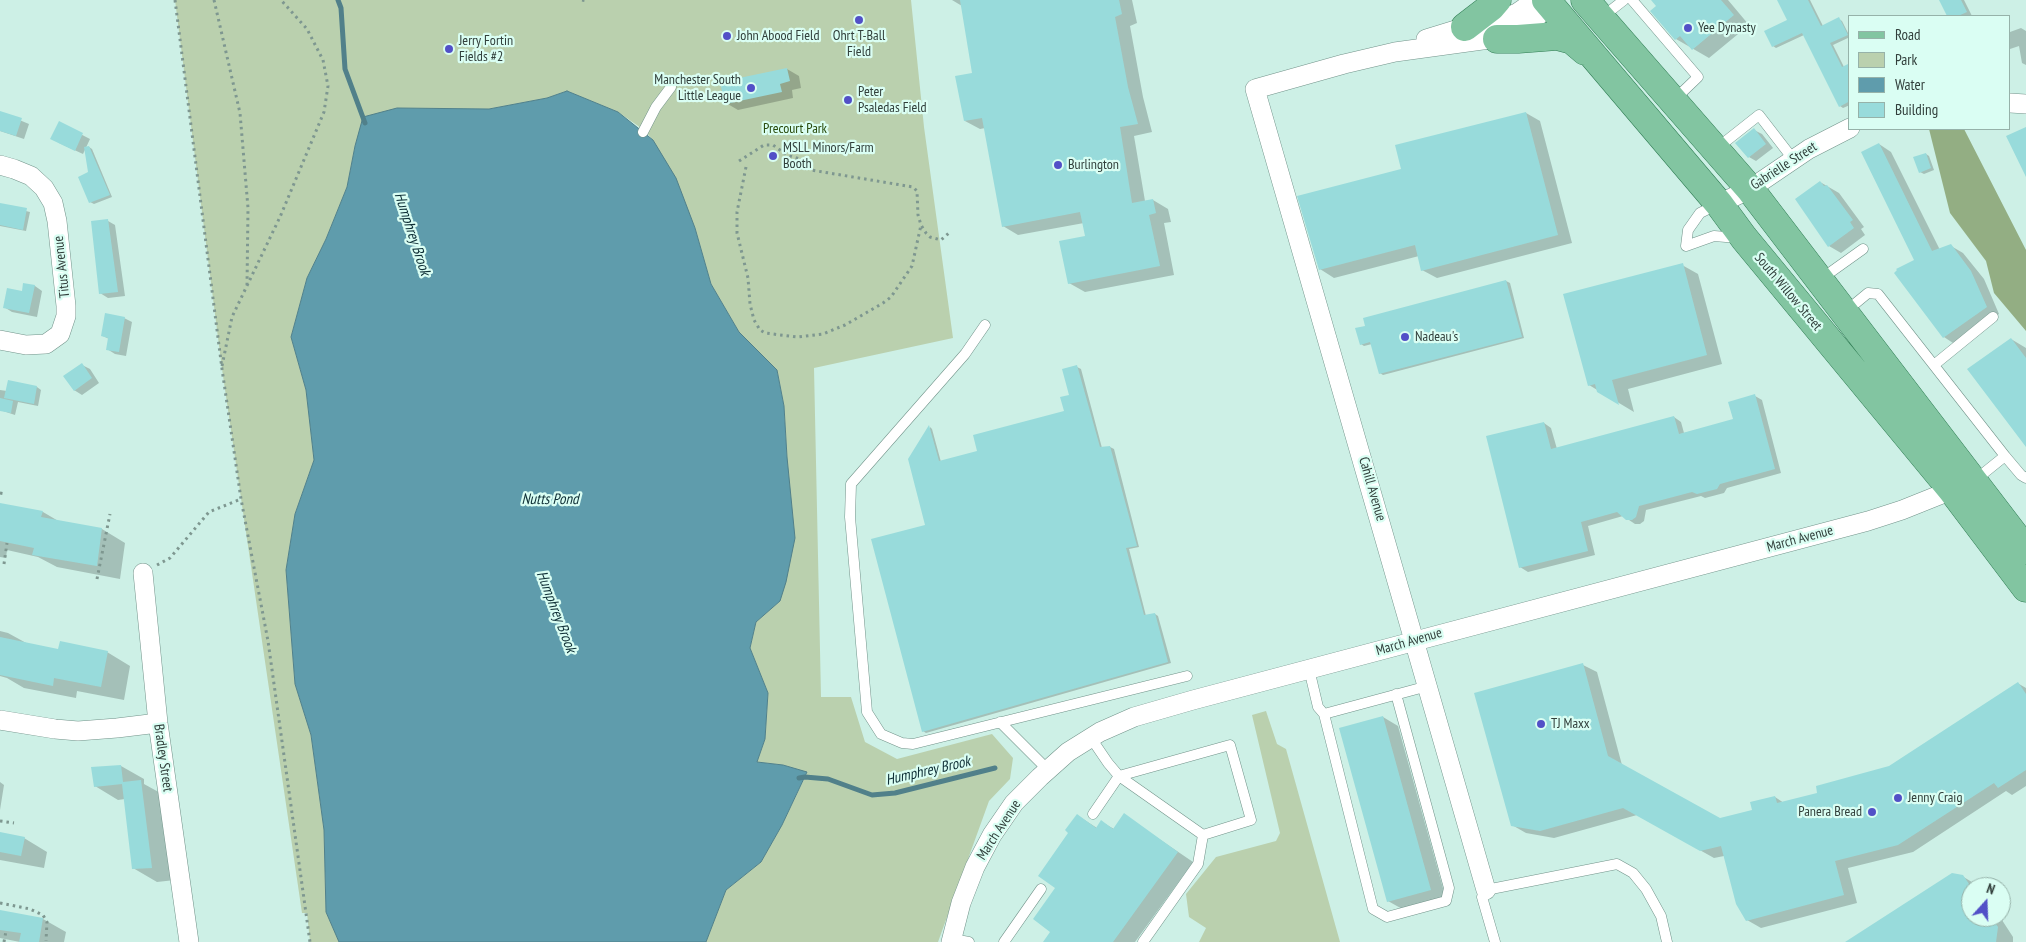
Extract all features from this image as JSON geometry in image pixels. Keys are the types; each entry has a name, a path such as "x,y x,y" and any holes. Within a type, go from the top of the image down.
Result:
{"main road":[{"path":"1465,27 1492,7 1497,0"},
{"name":"South Willow Street","path":"1546,1 1719,204 1744,238 1963,486 2026,550"},
{"name":"South Willow Street","path":"1593,9 1750,189 1844,312 1963,486 2026,588"},
{"path":"1497,39 1518,40 1557,36 1565,37 1572,40 1603,67"}],"street":[{"path":"1395,52 1426,39 1465,27 1501,20 1546,1"},
{"path":"1395,52 1497,39 1515,34 1529,26 1546,1"},
{"name":"Cahill Avenue","path":"1395,52 1255,89 1416,641 1486,890"},
{"path":"2011,103 2026,104"},
{"name":"Gabrielle Street","path":"1719,204 1750,189 1809,148 1848,129"},
{"name":"Titus Avenue","path":"0,166 14,168 31,176 44,188 53,203 57,222 66,306 66,316 60,334 46,344 36,346 0,340"},
{"name":"March Avenue","path":"957,941 961,903 974,867 992,835 1014,804 1068,752 1091,738 1134,717 1868,521 1963,486"},
{"name":"Bradley Street","path":"143,572 158,723 189,942"},
{"path":"0,720 55,729 78,730 158,723"}],"lane":[{"path":"1593,9 1624,0"},
{"path":"1632,0 1698,77 1673,100"},
{"path":"643,132 656,107 671,87"},
{"path":"1715,149 1759,115 1794,159"},
{"path":"1719,204 1700,213 1688,230 1686,246 1714,236 1744,238"},
{"path":"1820,280 1863,249"},
{"path":"1844,312 1868,293 1878,294 2020,475 2026,478"},
{"path":"1934,365 1993,317"},
{"path":"985,325 965,354 851,484 850,516 867,712 881,734 902,743 913,744 1187,676"},
{"path":"1963,486 2005,456"},
{"path":"1309,669 1318,707 1324,714 1373,909 1387,917 1446,901 1449,888 1396,694"},
{"path":"1324,714 1428,686"},
{"path":"1000,722 1048,770"},
{"path":"1091,738 1119,776 1203,835"},
{"path":"1093,814 1119,776 1230,745 1251,820 1203,835"},
{"path":"1143,942 1198,864 1203,835"},
{"path":"1495,942 1482,897 1486,890 1617,864 1633,873 1646,889 1661,916 1667,942"},
{"path":"1004,942 1041,889"}],"path":[{"path":"175,0 222,369 241,499 268,641 310,942"},
{"path":"214,0 240,113 248,208 248,271 246,289"},
{"path":"222,369 232,317 280,217 324,112 328,86 323,60 306,29 281,0"},
{"path":"582,0 588,0"},
{"path":"739,161 764,145 773,144 787,155 812,163 811,170 912,187 917,191 916,204 920,225 912,266 891,297 845,325 823,334 797,337 765,333 760,330 754,320 750,304 748,278 738,233 737,212 746,167"},
{"path":"920,225 930,237 937,240 941,240 950,232"},
{"path":"0,493 6,494"},
{"path":"143,572 170,558 209,512 241,499"},
{"path":"97,579 110,514"},
{"path":"4,564 7,542"},
{"path":"0,821 14,823"},
{"path":"0,904 30,909 43,915 47,922 46,941"},
{"path":"4,942 6,931"}],"green space":[{"name":"Precourt Park","path":"175,0 911,0 924,127 953,338 814,368 821,697 851,697 865,742 897,759 992,734 1013,758 1010,779 989,801 938,942 706,942 726,890 761,862 782,825 807,773 783,765 757,762 765,739 768,693 750,648 756,622 780,601 787,457 784,406 777,370 739,332 711,284 695,228 653,140 644,130 618,112 567,91 547,98 489,109 397,108 355,146 347,187 326,239 307,278 291,337 306,390 314,460 295,514 286,570 295,684 311,735 324,830 326,912 339,942 310,942 307,913 302,913 222,369"},
{"path":"1929,130 1965,130 2026,250 2026,331 1994,293 1986,261 1950,213"},
{"path":"1266,711 1277,744 1286,749 1340,942 1199,942 1206,928 1189,917 1186,894 1216,857 1276,841 1280,833 1252,715"}],"water":[{"name":"Nutts Pond","path":"567,91 618,112 653,140 676,178 695,228 711,284 739,332 777,370 784,406 795,538 780,601 756,622 750,648 768,693 765,739 757,762 783,765 807,772 782,825 761,862 726,890 706,942 339,942 326,912 324,830 311,735 295,684 286,570 295,514 314,460 306,390 291,337 307,278 326,239 347,187 363,117 397,108 489,109 547,98"}],"building":[{"path":"960,0 1119,0 1122,14 1115,17 1128,87 1138,124 1120,127 1132,203 1153,199 1156,213 1149,215 1160,266 1068,284 1059,241 1085,236 1080,212 1002,227 982,118 964,121 955,76 972,73"},
{"name":"Yee Dynasty","path":"1651,0 1721,0 1734,15 1692,50 1680,36 1675,40 1650,11 1656,6"},
{"path":"1777,0 1808,0 1821,26 1839,17 1848,35 1830,43 1842,67 1848,64 1848,102 1839,107 1802,33 1772,47 1764,31 1787,20"},
{"path":"1939,0 1961,0 1967,12 1960,15 1946,15"},
{"name":"Manchester South Little League","path":"787,68 790,81 780,84 782,92 725,104 720,82"},
{"path":"0,111 22,118 16,136 0,131"},
{"path":"1526,112 1558,235 1421,271 1415,245 1319,270 1297,196 1401,169 1395,145"},
{"path":"59,121 83,133 75,151 50,139"},
{"path":"2026,127 2026,177 2006,136"},
{"path":"1754,128 1766,144 1748,158 1735,143"},
{"path":"1879,143 1932,251 1951,244 1971,271 1987,307 1943,338 1894,273 1896,269 1914,260 1861,152"},
{"path":"89,146 110,195 89,203 78,177 88,172 84,147"},
{"path":"1926,153 1931,168 1919,173 1913,157"},
{"path":"1820,181 1824,186 1827,185 1853,220 1850,222 1854,228 1828,247 1795,199"},
{"path":"0,203 27,208 23,230 0,225"},
{"path":"108,219 118,292 99,294 91,221"},
{"path":"1683,263 1707,355 1612,380 1619,405 1597,392 1595,384 1588,386 1563,294"},
{"path":"1506,280 1522,337 1379,374 1370,342 1360,345 1355,328 1365,326 1363,318"},
{"path":"23,283 35,285 29,313 3,308 7,288 22,291"},
{"path":"105,313 125,317 119,352 106,350 108,338 101,336"},
{"path":"2011,338 2026,358 2026,447 1967,369"},
{"path":"82,363 92,378 74,391 63,376"},
{"path":"1077,365 1100,447 1110,446 1137,546 1126,548 1144,615 1155,613 1168,662 922,732 871,539 925,525 908,459 929,425 939,461 977,451 973,435 1064,411 1060,397 1069,395 1062,369"},
{"path":"8,380 37,386 34,404 4,398"},
{"path":"1755,394 1775,469 1720,484 1717,489 1697,494 1692,492 1639,506 1636,517 1632,520 1626,520 1617,512 1581,522 1588,551 1519,568 1486,436 1544,422 1551,449 1674,416 1679,434 1733,419 1728,402"},
{"path":"0,398 13,401 11,413 0,411"},
{"path":"0,503 43,511 41,517 102,528 97,566 32,555 34,548 0,541"},
{"path":"0,637 58,649 60,641 108,651 101,687 54,678 53,686 0,675"},
{"path":"1583,663 1608,756 1720,818 1752,810 1750,802 1775,796 1777,803 1817,793 1816,786 1889,766 2018,682 2026,694 2026,770 1998,788 1994,783 1898,845 1835,861 1844,895 1746,921 1736,904 1721,846 1700,851 1623,808 1540,831 1511,826 1474,693"},
{"path":"1383,716 1431,890 1387,902 1339,728"},
{"path":"121,765 123,782 141,780 152,868 132,869 122,784 94,787 91,767"},
{"path":"1124,813 1178,852 1113,942 1043,942 1050,932 1033,919 1055,888 1038,876 1068,833 1065,830 1077,814 1096,828 1101,820 1113,829"},
{"path":"0,832 25,837 21,856 0,852"},
{"path":"1952,873 1964,877 1961,877 1961,927 1998,927 1996,942 1845,942"},
{"path":"0,910 43,918 39,942 19,942 21,933 0,930"}],"waterway":[{"path":"338,0 341,8 345,69 365,123"},
{"name":"Humphrey Brook","path":"799,778 828,779 872,795 895,793 995,768"}],"place":[{"name":"Ohrt T-Ball Field","path":"859,20"},
{"name":"Yee Dynasty","path":"1688,28"},
{"name":"John Abood Field","path":"727,36"},
{"name":"Jerry Fortin Fields #2","path":"449,49"},
{"name":"Manchester South Little League","path":"751,88"},
{"name":"Peter Psaledas Field","path":"848,100"},
{"name":"MSLL Minors/Farm Booth","path":"773,156"},
{"name":"Burlington","path":"1058,165"},
{"name":"Nadeau's","path":"1405,337"},
{"name":"TJ Maxx","path":"1541,724"},
{"name":"Jenny Craig","path":"1898,798"},
{"name":"Panera Bread","path":"1872,812"}]}
